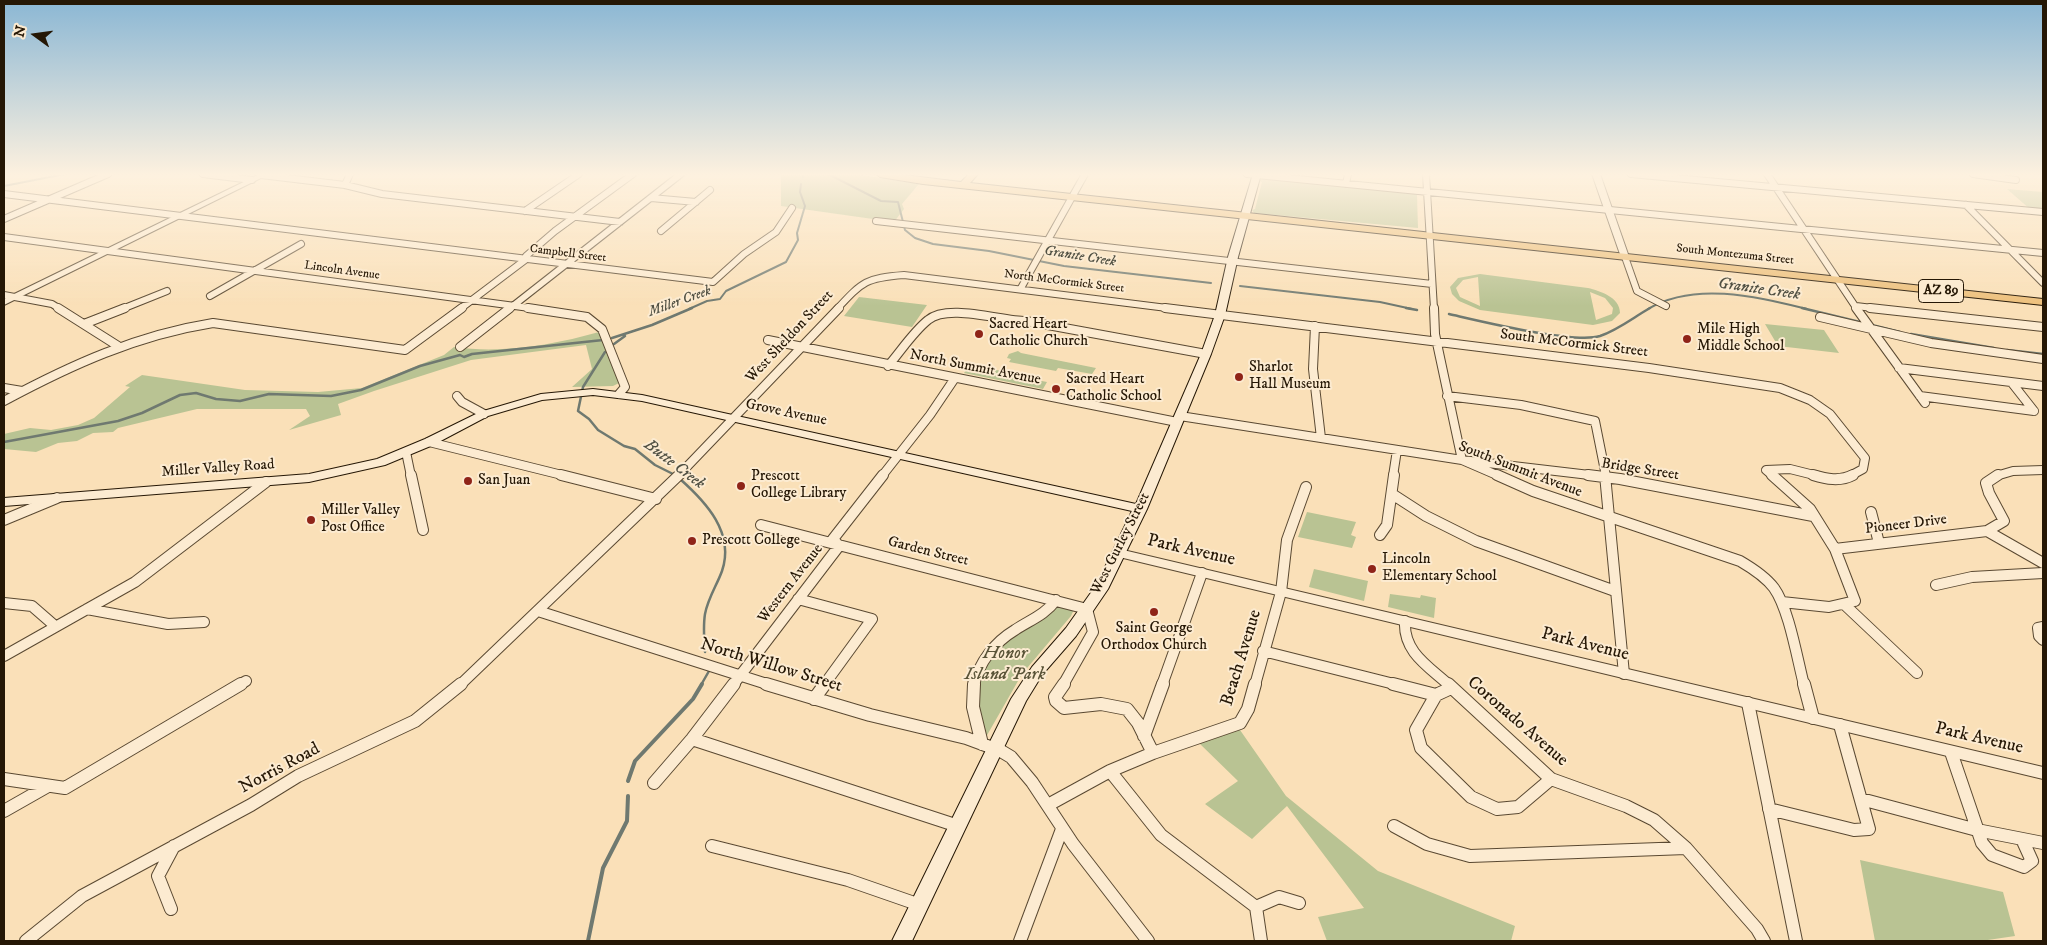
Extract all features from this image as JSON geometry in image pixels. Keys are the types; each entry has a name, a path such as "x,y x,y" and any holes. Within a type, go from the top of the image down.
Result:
{"main road":[{"name":"West Gurley Street","path":"902,941 958,826 989,746 1037,671 1103,586 1119,554 1206,354 1220,315 1243,218"},
{"name":"South Montezuma Street","path":"1271,218 2043,302"},
{"name":"Grove Avenue","path":"428,442 484,414 541,397 593,392 619,394 736,418 1140,509"},
{"name":"Miller Valley Road","path":"4,502 310,478 349,470 406,452 428,442"}],"street":[{"path":"4,302 176,218"},
{"name":"Campbell Street","path":"187,218 713,282 744,254 776,232 785,218"},
{"path":"4,402 65,368 118,346 213,323 405,350 524,260 526,256 571,218"},
{"path":"590,218 620,222"},
{"path":"460,347 625,218"},
{"path":"661,231 677,218"},
{"path":"1021,288 1060,218"},
{"path":"1429,218 1436,342 1462,460"},
{"path":"1611,218 1637,291 1647,298 1666,306"},
{"path":"1692,218 2010,249 2043,254"},
{"path":"1797,218 1863,318 1922,399 2034,411 2012,383"},
{"path":"1979,218 2043,283"},
{"path":"876,221 1432,284"},
{"name":"Lincoln Avenue","path":"4,237 575,314 595,322 602,329 626,387 619,394"},
{"path":"210,296 301,244"},
{"name":"North McCormick Street","path":"904,274 1220,315"},
{"name":"West Sheldon Street","path":"538,611 688,467 736,418 800,347 866,281 889,275 904,274"},
{"path":"84,324 168,291"},
{"path":"4,295 52,304 118,346"},
{"path":"1856,306 2043,327"},
{"path":"888,366 929,319 954,312 1008,322 1026,321 1206,354"},
{"name":"South McCormick Street","path":"1220,315 1668,371 1780,388 1797,393 1820,404 1834,415 1865,458 1863,469 1846,479 1828,479 1790,470 1766,470 1810,509 1814,516"},
{"path":"1820,318 1955,348 2043,359"},
{"path":"1315,326 1313,369 1321,438"},
{"name":"North Summit Avenue","path":"768,340 888,366 1179,419"},
{"path":"1899,368 2043,386"},
{"name":"Western Avenue","path":"654,783 692,738 839,546 833,539 899,455 955,378"},
{"path":"4,388 22,391"},
{"path":"457,396 462,402 484,414"},
{"path":"1447,396 1521,405 1595,420 1606,479 1624,674"},
{"name":"South Summit Avenue","path":"1179,419 1321,438 1462,460 1533,491 1740,561 1762,574 1776,587 1782,602"},
{"path":"428,442 656,499"},
{"path":"1380,535 1387,525 1397,450"},
{"path":"406,452 423,530"},
{"name":"Bridge Street","path":"1462,460 1669,487 1814,516"},
{"path":"2043,470 2009,471 1994,476 1986,483 1987,494 2000,509 2004,521 1987,531 2043,563"},
{"path":"4,656 149,572 266,482"},
{"name":"Beach Avenue","path":"1048,805 1110,772 1153,753 1240,723 1248,709 1281,592 1287,540 1306,487"},
{"path":"1392,494 1426,516 1476,541 1615,590"},
{"path":"4,520 60,497"},
{"path":"1871,512 1879,543"},
{"path":"1813,718 1782,602 1837,608 1855,601 1835,549 1814,516"},
{"name":"Garden Street","path":"761,525 1087,609"},
{"name":"Pioneer Drive","path":"1835,549 1987,531"},
{"name":"Park Avenue","path":"1119,554 2043,773"},
{"path":"1144,736 1202,573"},
{"path":"1941,584 1972,578 2043,573"},
{"path":"798,599 872,619 814,699"},
{"path":"1056,600 1049,611 1005,635 988,653 976,676 972,702 989,746 1010,756 1048,805 1062,829 1132,917 1148,941"},
{"path":"4,603 32,606 55,626"},
{"path":"1846,606 1917,674"},
{"path":"86,609 168,624 204,622"},
{"path":"1087,609 1093,632 1074,669 1055,697 1056,702 1064,708 1102,704 1123,706 1132,713 1153,753"},
{"name":"North Willow Street","path":"538,611 814,699 989,746"},
{"name":"Norris Road","path":"26,941 82,896 251,805 298,776 416,721 453,692 538,611"},
{"name":"Coronado Avenue","path":"1405,621 1404,635 1411,650 1551,779 1626,806 1654,820 1686,848 1757,929 1764,941"},
{"path":"2043,627 2038,628 2039,636 2043,640"},
{"path":"1263,651 1436,695"},
{"path":"4,779 65,788 246,681"},
{"path":"1451,688 1436,695 1416,730 1421,748 1471,797 1497,809 1518,807 1551,779"},
{"path":"1748,704 1796,941"},
{"path":"1769,808 1854,830 1869,829 1840,725"},
{"path":"692,738 958,826"},
{"path":"1951,752 1982,843 1992,855 2024,867 2032,862 2022,839"},
{"path":"1110,772 1161,834 1256,907 1261,941"},
{"path":"4,811 48,786"},
{"path":"1861,799 1977,830 2043,843"},
{"path":"1394,826 1427,844 1470,856 1686,848"},
{"path":"1020,941 1062,829"},
{"path":"171,909 158,876 174,846"},
{"path":"712,846 848,880 920,905"},
{"path":"1256,907 1279,897 1299,903"}],"green space":[{"path":"866,218 897,218 894,222"},
{"path":"1310,218 1418,218 1418,228"},
{"path":"1480,274 1588,288 1613,299 1619,307 1620,313 1612,321 1593,325 1480,310 1459,301 1452,294 1450,287 1458,278","holes":["1478,277 1480,306 1460,297 1456,288 1463,280","1590,292 1605,298 1613,308 1612,314 1596,320"]},
{"path":"859,297 927,305 912,327 844,316"},
{"path":"1765,324 1824,330 1839,353 1778,346"},
{"path":"599,332 619,378 619,383 613,386 572,387 592,369 586,345 471,360 338,404 341,415 289,430 310,416 306,409 197,409 118,428 113,432 93,433 77,441 58,443 36,452 4,449 4,434 30,428 51,430 78,425 94,418 130,387 125,386 142,375 245,390 318,392 362,388 444,355 454,347 508,349 564,341"},
{"path":"1018,351 1096,368 1092,374 1058,368 1056,371 1009,362 1011,359 1007,358 1009,354"},
{"path":"970,365 1047,382 1043,389 964,373"},
{"path":"1307,512 1356,522 1351,535 1356,537 1352,548 1298,537"},
{"path":"1314,569 1368,581 1364,601 1309,587"},
{"path":"1390,594 1420,598 1421,595 1436,598 1434,618 1388,607"},
{"name":"Honor Island Park","path":"1056,600 1076,605 1071,616 1022,674 982,744 976,676 988,653"},
{"path":"1240,730 1286,796 1378,871 1515,926 1511,941 1327,941 1318,917 1364,908 1287,806 1252,839 1205,804 1238,781 1199,743"},
{"path":"1860,860 2003,892 2015,936 1981,941 1875,941"}],"waterway":[{"name":"Miller Creek","path":"689,309 707,301 720,299 726,291 786,262 798,240 797,233 801,218"},
{"name":"Granite Creek","path":"902,218 905,230 915,238 933,244 989,251 1064,266 1211,283"},
{"name":"Granite Creek","path":"1240,286 1380,302 1412,309"},
{"name":"Granite Creek","path":"1650,308 1666,300 1686,296 1726,294 1747,296 1807,309"},
{"name":"Miller Creek","path":"612,338 652,325 692,308"},
{"name":"Granite Creek","path":"1406,308 1417,310"},
{"name":"Granite Creek","path":"1449,314 1526,331 1587,338 1600,336 1620,327 1650,308"},
{"name":"Granite Creek","path":"1802,308 1864,323"},
{"name":"Granite Creek","path":"1872,325 1900,332"},
{"name":"Granite Creek","path":"1911,334 1994,348"},
{"name":"Butte Creek","path":"614,344 625,336"},
{"path":"4,442 118,421 142,413 180,395 196,393 216,399 240,401 269,394 331,396 361,390 420,366 460,355 464,357 472,354 603,340"},
{"name":"Granite Creek","path":"2007,350 2043,354"},
{"name":"Butte Creek","path":"605,352 583,387 578,411 589,419 598,430 624,446 635,449 655,465 675,475"},
{"name":"Butte Creek","path":"680,479 716,519 725,544 722,571 708,602 705,614 705,652"},
{"name":"Butte Creek","path":"701,685 709,671"},
{"name":"Butte Creek","path":"628,781 635,761 693,699 702,684"},
{"name":"Butte Creek","path":"588,941 603,868 627,821 628,796"}],"place":[{"name":"Sacred Heart Catholic Church","path":"979,334"},
{"name":"Mile High Middle School","path":"1687,339"},
{"name":"Sharlot Hall Museum","path":"1239,377"},
{"name":"Sacred Heart Catholic School","path":"1056,389"},
{"name":"San Juan","path":"468,481"},
{"name":"Prescott College Library","path":"741,486"},
{"name":"Miller Valley Post Office","path":"311,520"},
{"name":"Prescott College","path":"692,541"},
{"name":"Lincoln Elementary School","path":"1372,569"},
{"name":"Saint George Orthodox Church","path":"1154,612"}]}
